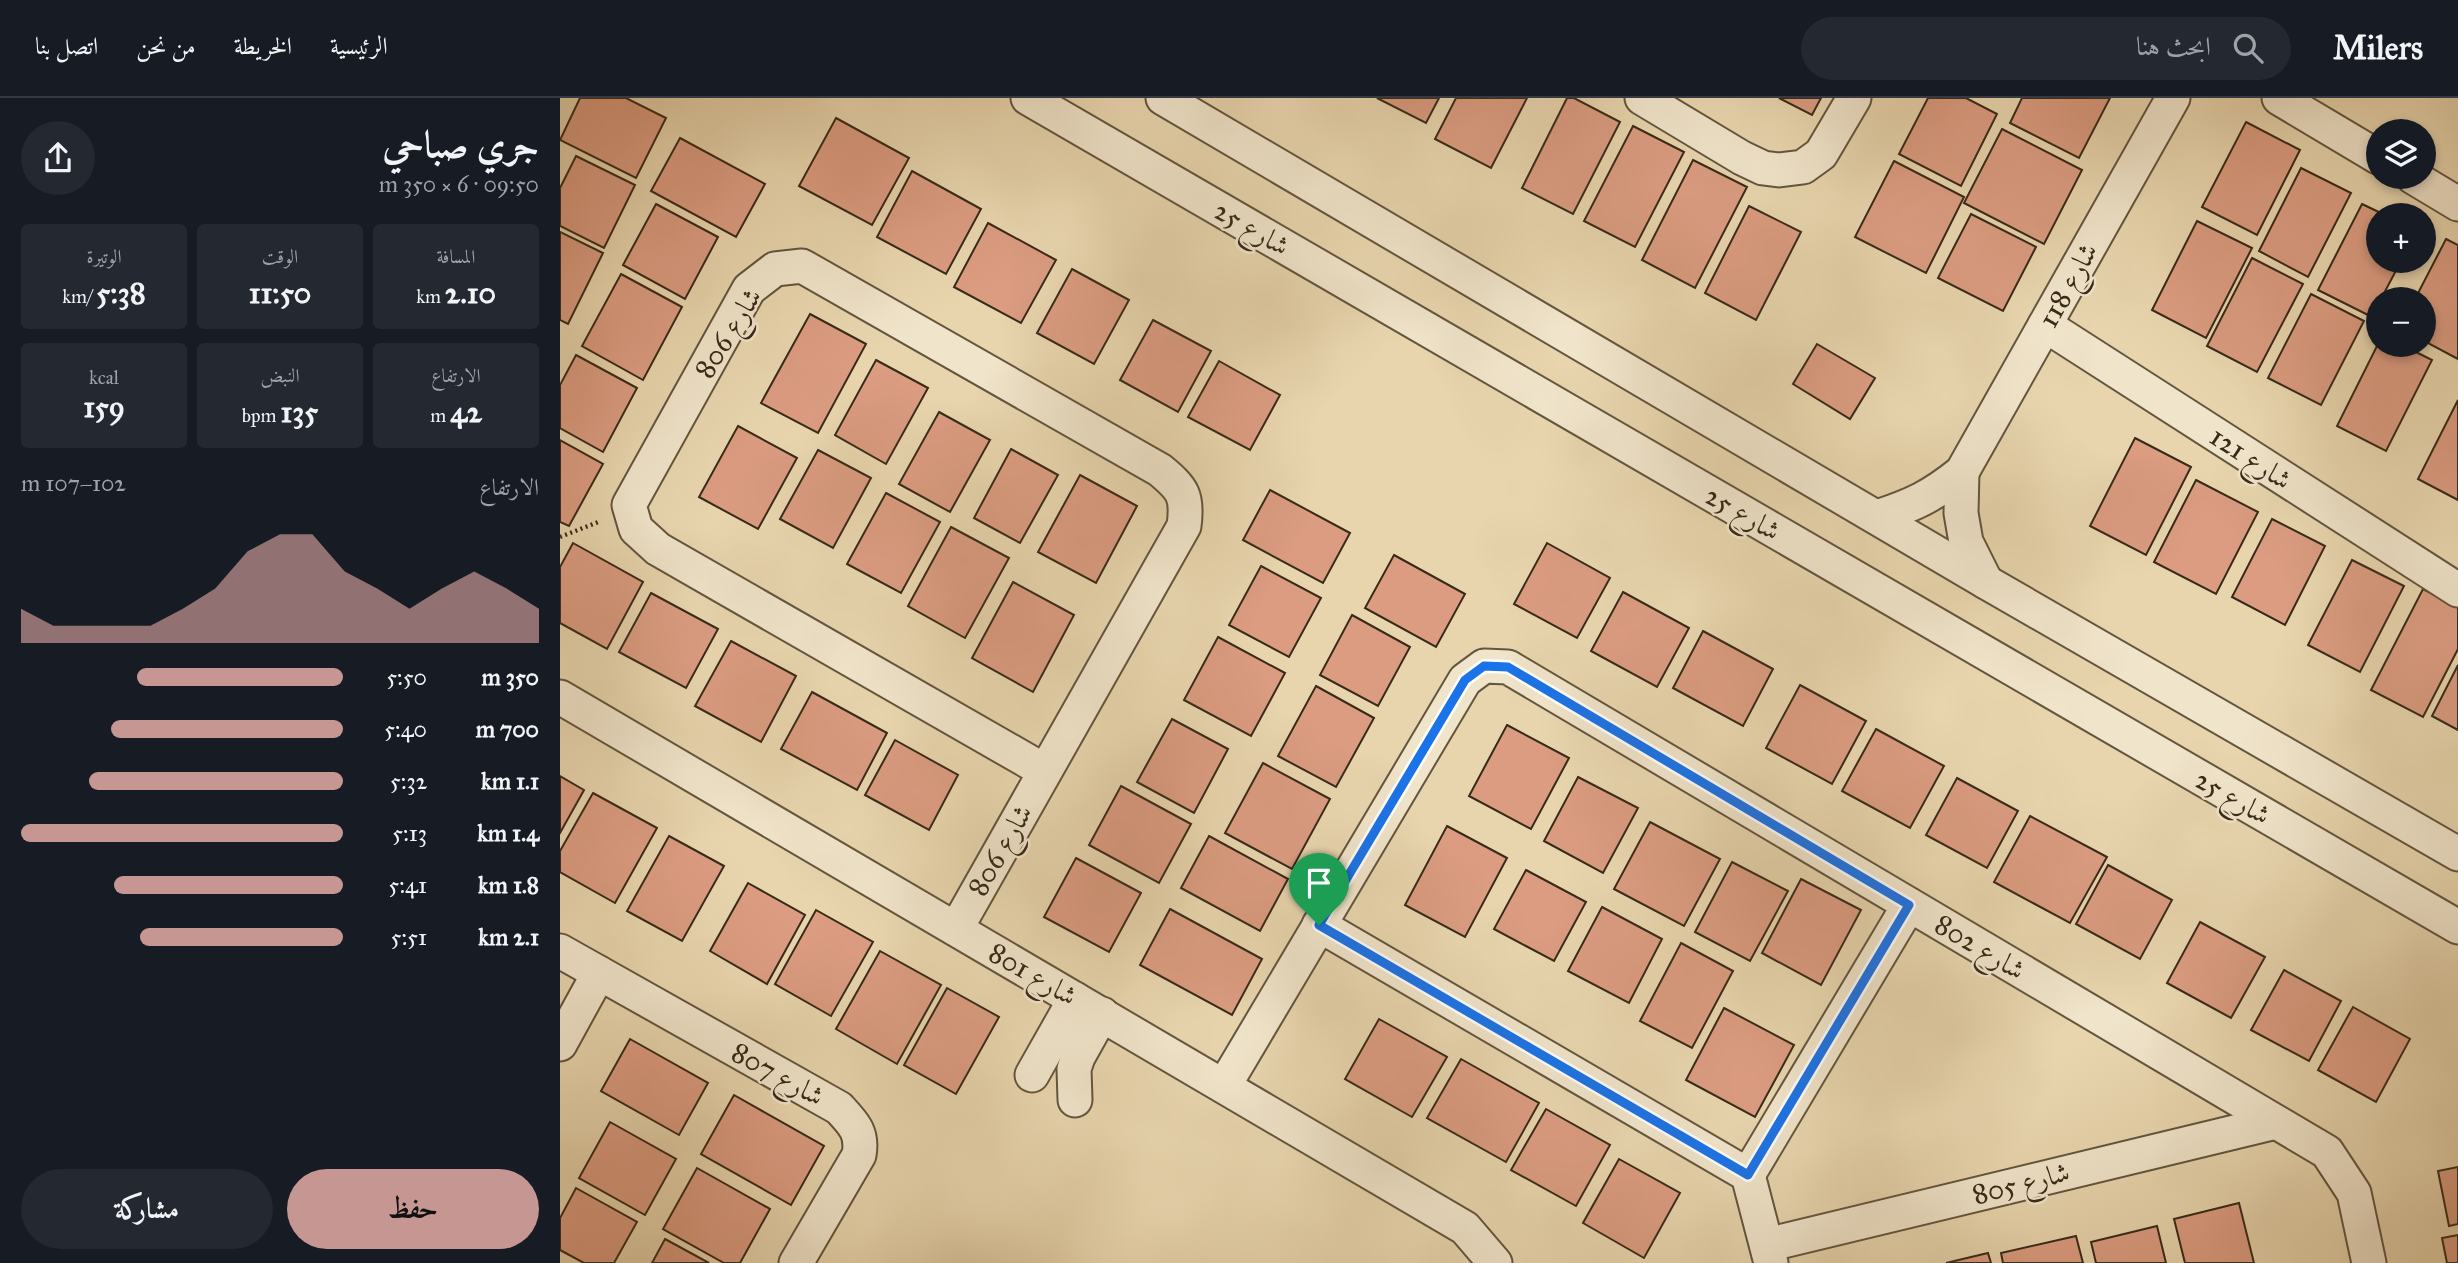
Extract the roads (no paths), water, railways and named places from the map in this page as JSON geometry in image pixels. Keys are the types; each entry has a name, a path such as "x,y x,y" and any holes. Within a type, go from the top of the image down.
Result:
{"street":[{"name":"شارع 25","path":"1028,98 2458,927"},
{"path":"1642,98 1742,158 1763,168 1779,170 1802,167 1821,154 1854,98"},
{"name":"شارع 118","path":"1877,517 1935,493 1962,472 2173,98"},
{"path":"2279,98 2366,150"},
{"path":"1168,99 1986,582 2458,855"},
{"path":"2433,189 2458,204"},
{"name":"شارع 806","path":"956,929 1184,526 1184,496 1176,484 1160,470 802,266 775,269 750,289 629,505 636,528 658,550 1045,771"},
{"name":"شارع 121","path":"2045,326 2458,590"},
{"name":"شارع 118","path":"1962,472 1961,513 1966,542 1986,582"},
{"name":"شارع 802","path":"1224,1086 1465,680 1484,666 1508,667 2327,1152 2354,1192 2369,1263"},
{"name":"شارع 801","path":"560,697 1465,1228 1495,1263"},
{"path":"1748,1175 1909,905"},
{"path":"1319,925 1748,1175 1769,1254"},
{"name":"شارع 807","path":"560,951 839,1108 856,1126 862,1140 859,1155 796,1263"},
{"path":"560,1044 600,973"},
{"path":"1032,1075 1089,1007"},
{"path":"1075,1100 1074,1069 1089,1007"},
{"name":"شارع 805","path":"1769,1254 2276,1122"}]}
